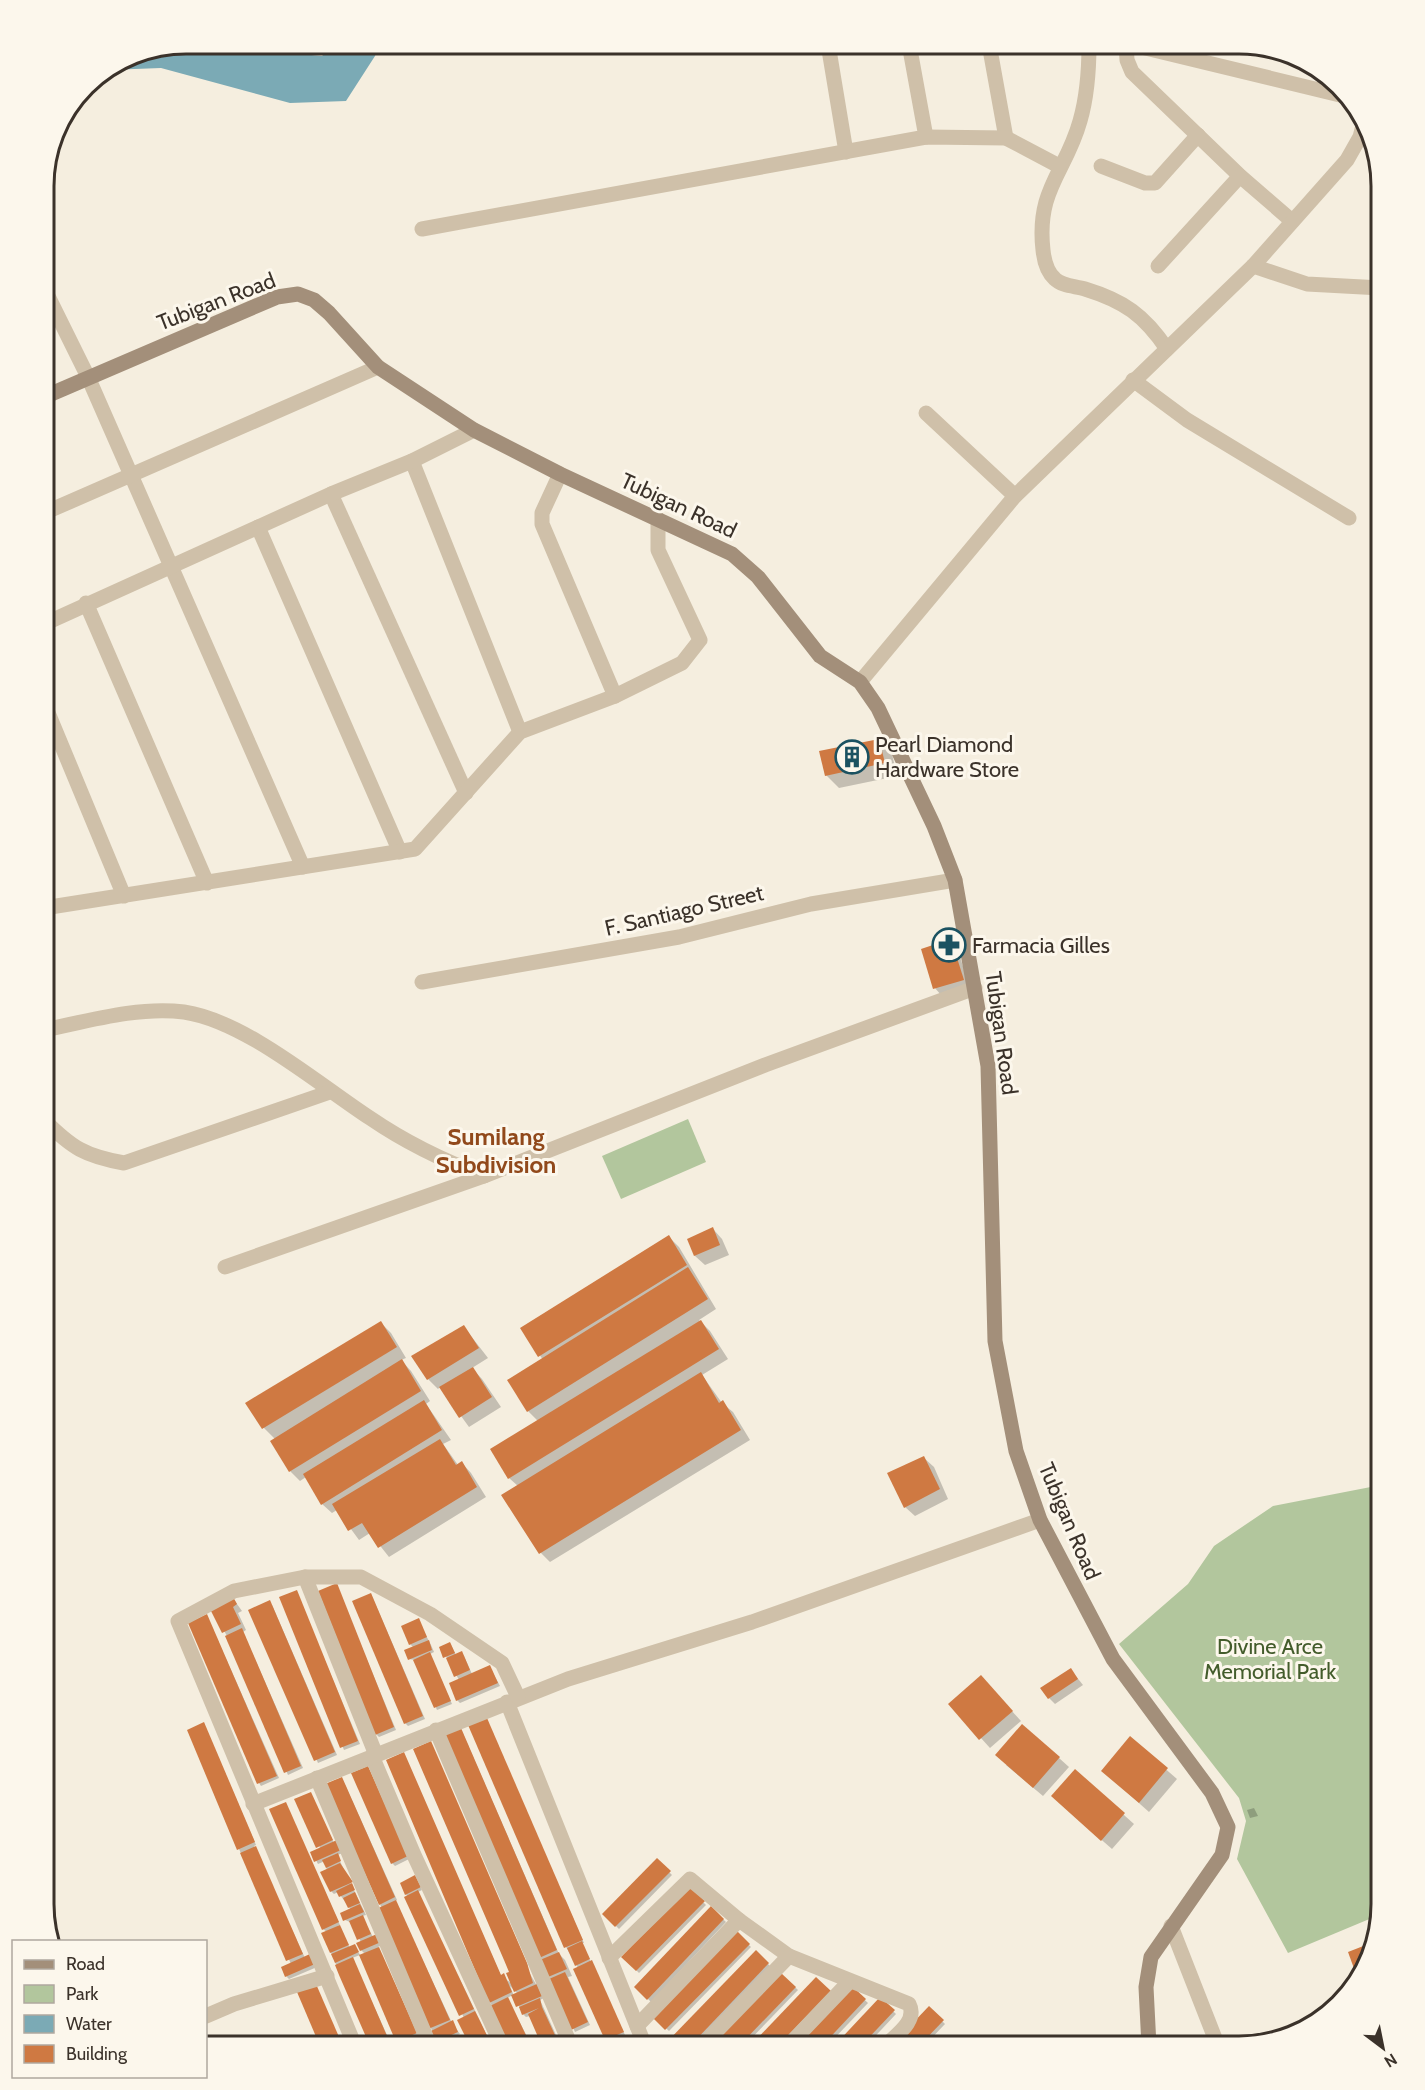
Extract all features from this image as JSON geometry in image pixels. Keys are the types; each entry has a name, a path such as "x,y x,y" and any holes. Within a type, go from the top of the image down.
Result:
{"street":[{"path":"830,54 846,152"},
{"path":"911,54 926,137"},
{"path":"991,54 1006,138"},
{"path":"1088,54 1081,119 1050,186 1043,213 1042,241 1049,271 1062,284 1086,290 1128,306 1151,325 1167,349"},
{"path":"1127,54 1127,60 1132,72 1240,176 1292,220"},
{"path":"1170,54 1332,93"},
{"path":"860,682 1015,496 1253,266 1347,160 1361,134"},
{"path":"1101,166 1145,183 1155,183 1198,135"},
{"path":"422,229 926,137 1006,138 1059,166"},
{"path":"1158,266 1240,176"},
{"path":"1253,266 1307,284 1371,287"},
{"name":"Tubigan Road","path":"54,392 277,297 298,294 314,300 329,313 378,367 474,430 560,474 732,554 758,577 820,656 860,682 878,708 934,826 955,880 988,1066 995,1341 1016,1451 1040,1520 1113,1659 1212,1793 1228,1827 1222,1855 1150,1957 1147,1973 1149,2036"},
{"path":"54,308 88,377 303,867"},
{"path":"54,508 378,367"},
{"path":"1133,380 1187,420 1349,518"},
{"path":"926,413 1015,496"},
{"path":"54,619 331,494 412,461 474,430"},
{"path":"412,461 520,732"},
{"path":"560,474 542,513 542,524 615,696"},
{"path":"331,494 466,793"},
{"path":"54,906 416,849 520,732 615,696 682,663 700,640 658,550 658,519"},
{"path":"258,527 400,852"},
{"path":"86,603 207,882"},
{"path":"54,727 124,896"},
{"name":"F. Santiago Street","path":"422,982 679,937 811,904 955,880"},
{"path":"225,1267 484,1176 765,1065 975,988"},
{"path":"54,1028 151,1012 183,1012 210,1018 267,1048 330,1092 423,1149 484,1176"},
{"path":"54,1129 72,1146 92,1157 124,1163 330,1092"},
{"path":"253,1804 512,1700 752,1622 1040,1520"},
{"path":"305,1577 414,1855 497,2036"},
{"path":"351,2036 178,1621 234,1591 305,1577 361,1577 430,1614 502,1663 512,1700 641,2036"},
{"path":"436,1730 568,2036"},
{"path":"317,1778 426,2036"},
{"path":"609,1958 690,1879 739,1920 789,1956 849,1982 909,2004 913,2011 911,2019 895,2036"},
{"path":"642,2036 739,1920"},
{"path":"1171,1926 1214,2036"},
{"path":"712,2036 789,1956"},
{"path":"207,2016 234,2004 327,1976"},
{"path":"798,2036 849,1982"}],"green space":[{"path":"688,1119 706,1162 621,1199 602,1156"},
{"name":"Divine Arce Memorial Park","path":"1371,1487 1370,1919 1288,1953 1237,1859 1246,1821 1239,1798 1119,1644 1188,1584 1214,1546 1273,1506"}],"water":[{"path":"177,54 322,56 324,54 376,54 346,101 290,103 161,68 125,69 143,61"}],"building":[{"name":"Pearl Diamond Hardware Store","path":"879,739 885,763 825,776 819,751"},
{"path":"951,939 964,980 933,989 921,949"},
{"path":"713,1227 720,1245 694,1256 687,1239"},
{"path":"669,1235 687,1265 538,1357 520,1328"},
{"path":"688,1267 708,1299 527,1412 507,1380"},
{"path":"701,1320 719,1349 508,1479 490,1449"},
{"path":"381,1321 397,1347 262,1429 245,1403"},
{"path":"464,1325 479,1348 427,1380 411,1356"},
{"path":"402,1359 421,1391 289,1472 270,1441"},
{"path":"473,1367 492,1397 459,1418 439,1387"},
{"path":"701,1372 719,1403 723,1400 741,1430 539,1554 501,1495"},
{"path":"424,1400 442,1430 321,1505 303,1474"},
{"path":"440,1439 456,1465 462,1461 477,1487 378,1548 362,1523 348,1531 332,1504"},
{"path":"924,1456 940,1489 904,1508 887,1473"},
{"path":"337,1583 394,1727 375,1735 318,1591"},
{"path":"297,1590 358,1741 340,1748 279,1597"},
{"path":"371,1593 423,1716 404,1724 352,1601"},
{"path":"232,1595 237,1604 233,1607 241,1624 222,1633 209,1607"},
{"path":"270,1600 335,1752 314,1761 248,1610"},
{"path":"207,1614 277,1776 257,1784 188,1623"},
{"path":"419,1618 427,1637 409,1645 401,1626"},
{"path":"242,1628 301,1766 284,1773 225,1636"},
{"path":"429,1640 432,1650 408,1660 404,1650"},
{"path":"450,1642 455,1653 443,1658 439,1647"},
{"path":"462,1651 470,1670 454,1677 446,1658"},
{"path":"430,1652 451,1701 434,1708 413,1660"},
{"path":"490,1665 498,1683 456,1701 449,1683"},
{"path":"1071,1668 1078,1679 1048,1699 1040,1688"},
{"path":"981,1675 1013,1711 979,1740 948,1704"},
{"path":"487,1718 583,1940 564,1948 468,1725"},
{"path":"204,1722 255,1842 237,1850 187,1730"},
{"path":"1022,1724 1060,1757 1033,1788 995,1755"},
{"path":"461,1728 557,1950 539,1958 443,1735"},
{"path":"1130,1736 1168,1768 1139,1803 1101,1771"},
{"path":"431,1741 527,1963 533,1983 514,1992 506,1973 509,1972 413,1749"},
{"path":"404,1752 501,1975 504,1973 512,1992 489,2003 386,1760"},
{"path":"368,1766 408,1856 391,1864 351,1773"},
{"path":"1075,1769 1125,1813 1101,1841 1051,1796"},
{"path":"342,1777 395,1897 379,1905 325,1784"},
{"path":"311,1792 333,1840 316,1848 294,1799"},
{"path":"286,1802 339,1922 322,1930 269,1809"},
{"path":"337,1840 341,1850 314,1862 310,1852"},
{"path":"256,1846 303,1954 286,1961 240,1853"},
{"path":"338,1853 341,1861 326,1868 322,1860"},
{"path":"657,1858 671,1871 615,1927 602,1914"},
{"path":"340,1863 353,1882 330,1892 320,1872"},
{"path":"415,1875 421,1887 405,1895 400,1883"},
{"path":"352,1883 355,1890 339,1897 336,1891"},
{"path":"690,1887 705,1901 636,1971 621,1957"},
{"path":"418,1890 474,2009 459,2016 404,1897"},
{"path":"355,1892 360,1903 348,1908 343,1898"},
{"path":"396,1900 450,2020 428,2029 374,1910"},
{"path":"360,1904 364,1912 343,1921 340,1913"},
{"path":"711,1906 724,1919 647,2000 634,1987"},
{"path":"363,1915 371,1934 357,1940 349,1921"},
{"path":"340,1925 349,1945 330,1953 321,1933"},
{"path":"735,1929 750,1944 665,2030 651,2016"},
{"path":"377,1934 381,1942 360,1951 356,1943"},
{"path":"582,1941 590,1959 575,1966 567,1948"},
{"path":"355,1944 359,1952 335,1963 331,1954"},
{"path":"1364,1946 1354,1968 1348,1952"},
{"path":"379,1947 417,2033 410,2036 393,2036 359,1955"},
{"path":"756,1950 769,1963 700,2036 673,2036"},
{"path":"559,1952 567,1969 548,1977 540,1960"},
{"path":"310,1954 315,1964 285,1977 281,1967"},
{"path":"353,1957 387,2036 366,2036 335,1965"},
{"path":"592,1960 624,2032 614,2036 603,2036 573,1969"},
{"path":"565,1972 588,2022 571,2030 549,1979"},
{"path":"781,1973 796,1987 749,2036 720,2036"},
{"path":"816,1977 831,1991 788,2036 760,2036"},
{"path":"316,1984 339,2036 316,2036 297,1992"},
{"path":"537,1984 542,1996 516,2007 511,1995"},
{"path":"853,1987 866,1999 831,2036 806,2036"},
{"path":"508,1997 526,2036 504,2036 490,2006"},
{"path":"880,1997 895,2010 870,2036 843,2036"},
{"path":"540,1998 555,2036 538,2036 528,2014 539,2008 522,2015 519,2007"},
{"path":"929,2006 944,2020 929,2036 900,2036"},
{"path":"475,2011 487,2036 465,2036 457,2020"},
{"path":"453,2020 458,2032 449,2036 431,2036 429,2032"}],"place":[{"name":"Pearl Diamond Hardware Store","path":"852,757"},
{"name":"Farmacia Gilles","path":"949,945"}],"district":[{"name":"Sumilang Subdivision","path":"496,1151"}]}
